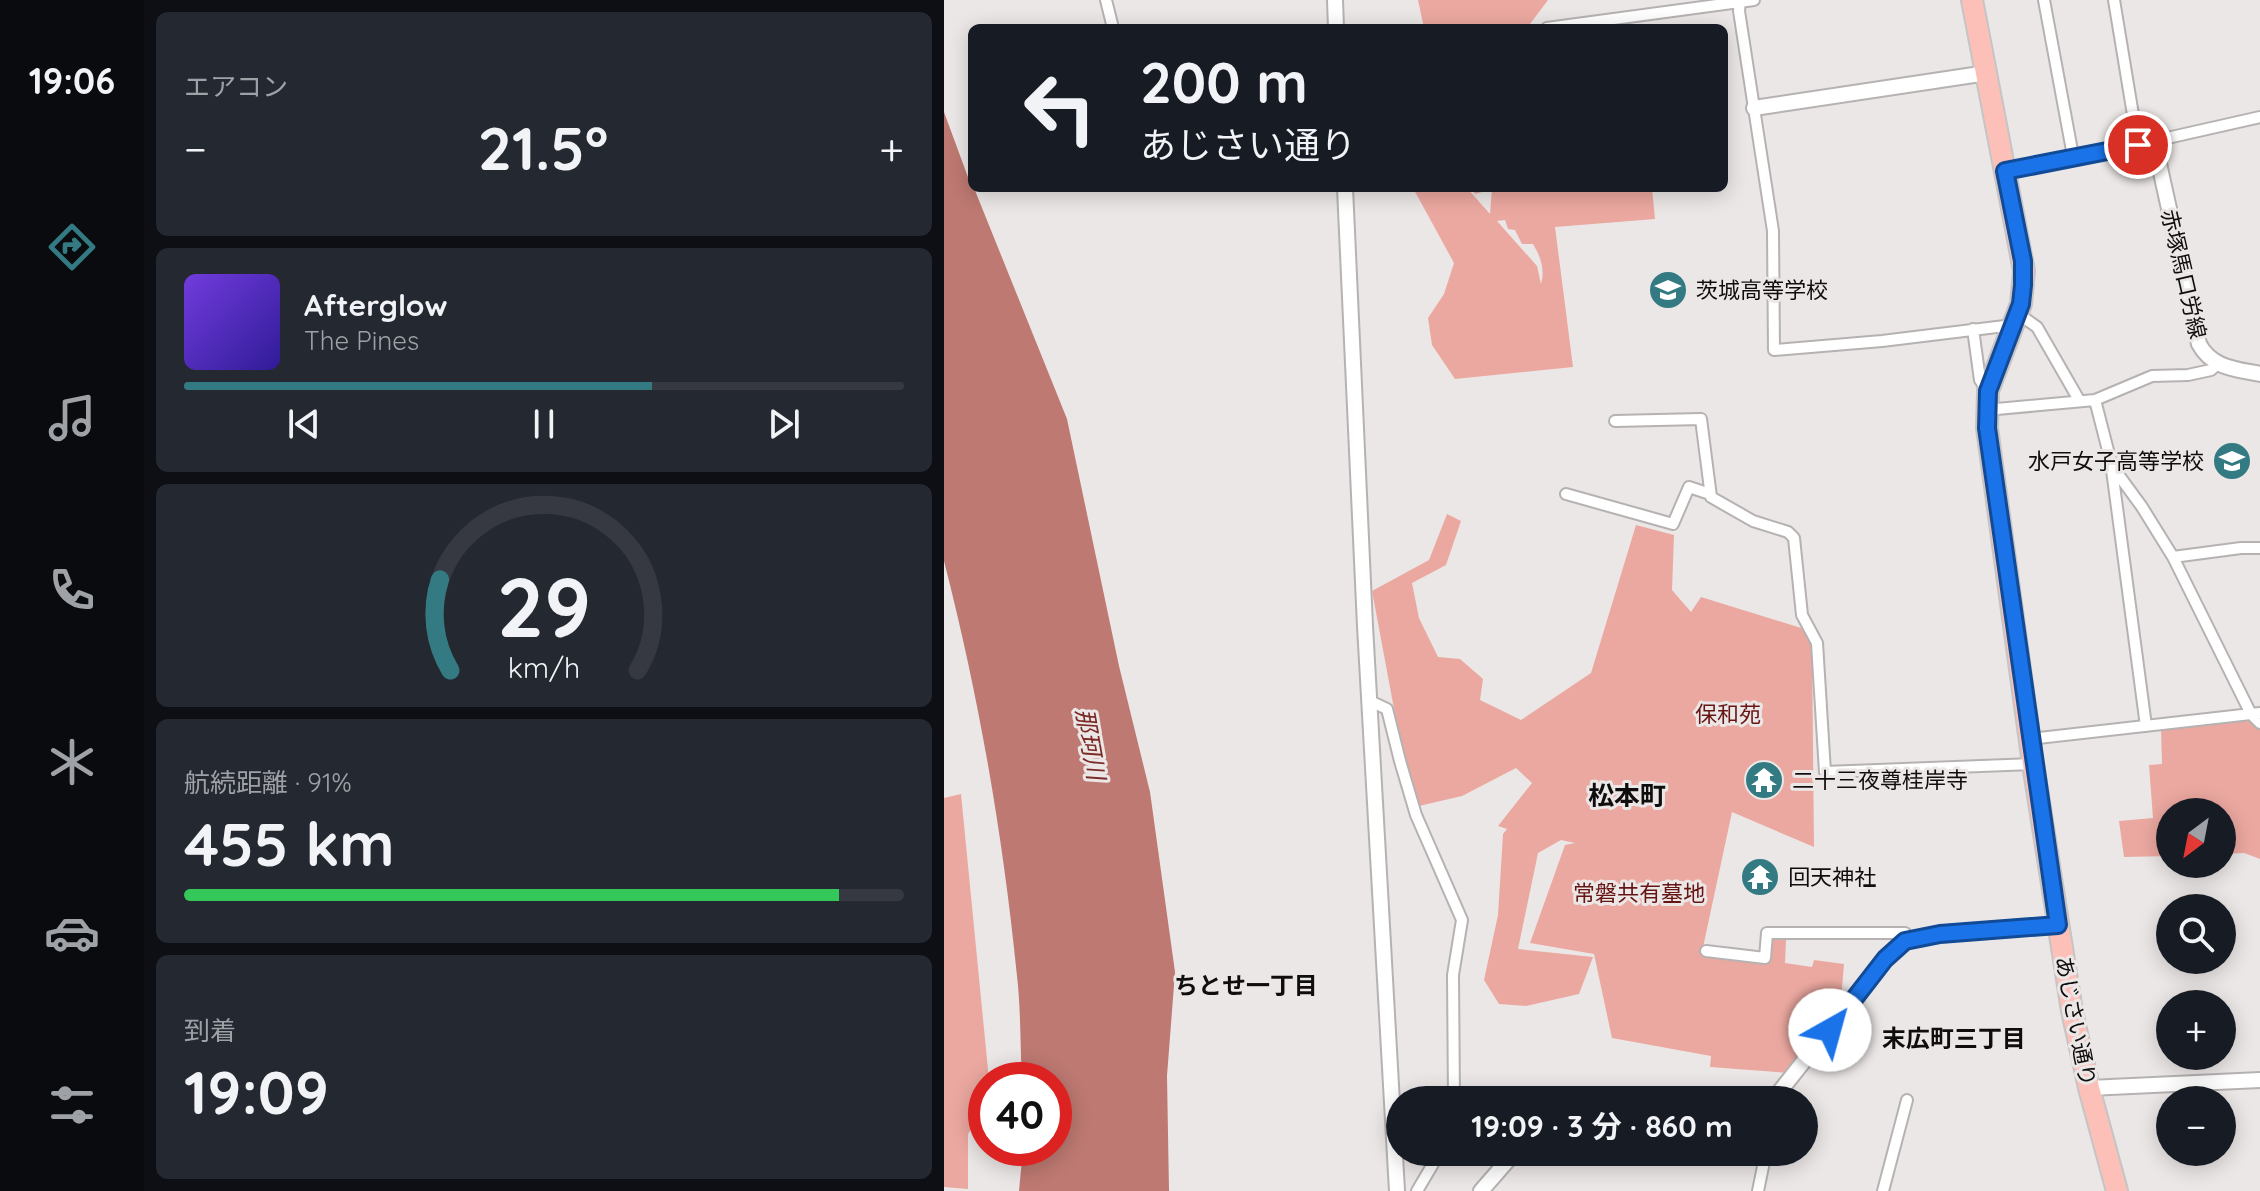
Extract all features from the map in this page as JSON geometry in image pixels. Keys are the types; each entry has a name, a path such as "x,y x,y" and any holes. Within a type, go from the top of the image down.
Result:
{"highway":[{"name":"あじさい通り","path":"1972,0 2023,261 2023,285 2015,319 1987,401 1991,460 2033,764 2073,1021 2117,1191"}],"street":[{"path":"1106,0 1112,24"},
{"path":"1335,0 1336,24"},
{"path":"1576,24 1754,0"},
{"path":"2044,0 2073,156"},
{"path":"1741,1 1739,11 1773,231 1774,350 1882,341 1973,329 2015,319 2037,327 2079,400"},
{"path":"2118,1 2138,145"},
{"path":"1754,108 1987,73"},
{"path":"2005,171 2260,117"},
{"name":"赤塚馬口労線","path":"2154,141 2199,344 2205,355 2218,364 2260,374"},
{"path":"1345,192 1397,1191"},
{"path":"1973,329 1980,380 1987,401 2095,400 2152,376 2188,375 2211,370 2218,364"},
{"path":"2095,400 2112,466 2146,726"},
{"path":"1615,421 1701,419 1711,497 1753,521 1788,532 1794,538 1802,615 1817,643 1825,772 2033,764"},
{"path":"2112,466 2173,557 2260,723"},
{"path":"1566,494 1673,524 1689,487 1710,494"},
{"path":"2173,557 2260,548"},
{"path":"1370,701 1387,709 1416,815 1462,920 1453,975 1454,1086"},
{"path":"2030,739 2255,713"},
{"path":"1706,951 1765,958 1767,933 1905,937 2058,925"},
{"path":"1784,1086 1905,937"},
{"path":"2089,1088 2260,1080"},
{"path":"1883,1191 1907,1100"},
{"path":"1417,1191 1432,1166"},
{"path":"1481,1191 1503,1166"},
{"path":"1758,1191 1763,1166"}],"green space":[{"path":"1418,0 1548,0 1530,24 1423,24"},
{"path":"1415,192 1471,192 1490,214 1492,192 1652,192 1655,219 1555,227 1573,367 1455,379 1432,345 1428,318 1444,294 1454,263","holes":["1505,220 1508,229 1515,230 1522,244 1533,244 1538,254 1542,264 1541,284 1537,266 1497,221"]},
{"path":"1447,514 1461,521 1446,565 1412,583 1419,618 1438,657 1460,659 1483,679 1480,700 1521,720 1591,673 1636,525 1674,535 1672,590 1691,612 1701,597 1801,628 1812,644 1814,847 1732,812 1702,952 1770,961 1772,939 1786,940 1785,963 1812,967 1814,960 1844,964 1840,1011 1789,1073 1710,1067 1711,1056 1612,1038 1594,954 1530,943 1565,845 1575,843 1561,840 1538,853 1518,949 1593,957 1579,994 1526,1006 1499,1004 1484,980 1498,915 1503,834 1507,829 1498,826 1532,783 1516,768 1462,796 1419,806 1403,757 1372,591 1429,560"},
{"path":"2251,720 2260,727 2260,859 2236,853 2236,798 2156,798 2156,856 2124,857 2119,821 2153,818 2149,765 2162,764 2161,728"},
{"path":"961,794 987,1062 968,1062 968,1189 944,1187 944,798"}],"water":[{"name":"那珂川","path":"944,112 968,177 968,192 976,192 1067,419 1119,666 1150,792 1175,972 1167,1076 1169,1191 1019,1191 1021,1166 1072,1166 1072,1062 1021,1062 1018,989 997,819 968,664 944,561"}],"place":[{"name":"茨城高等学校","path":"1668,290"},
{"name":"水戸女子高等学校","path":"2232,461"},
{"name":"二十三夜尊桂岸寺","path":"1764,780"},
{"name":"回天神社","path":"1760,877"}],"district":[{"name":"松本町","path":"1627,796"},
{"name":"ちとせ一丁目","path":"1246,986"},
{"name":"末広町三丁目","path":"1954,1039"}],"route":[{"path":"1830,1030 1885,959 1905,941 1940,934 2058,925 1987,428 1988,391 2021,304 2023,285 2023,261 2005,171 2138,145"}],"park label":[{"name":"保和苑","path":"1728,714"},
{"name":"常磐共有墓地","path":"1639,893"}]}
